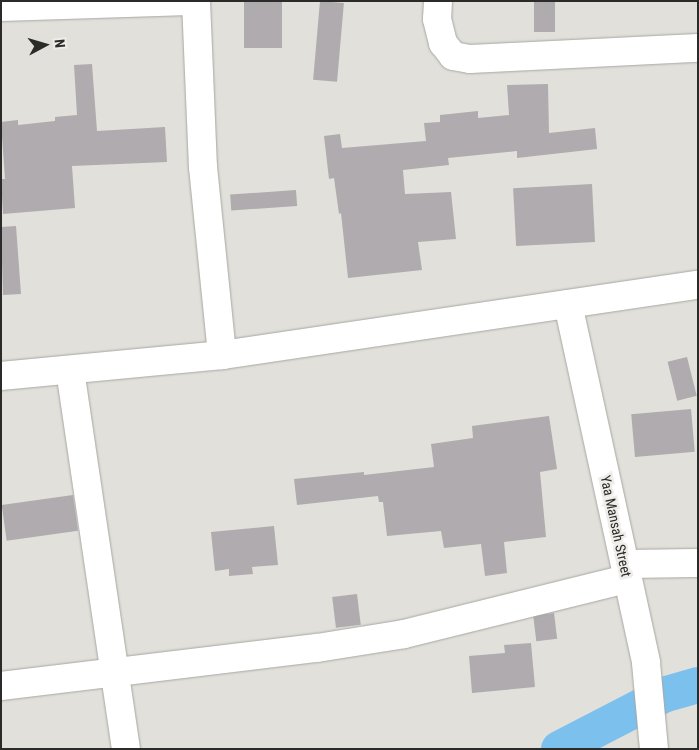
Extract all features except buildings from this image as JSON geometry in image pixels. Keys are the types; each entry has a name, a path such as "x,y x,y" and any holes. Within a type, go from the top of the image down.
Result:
{"street":[{"path":"7,5 191,1"},
{"path":"196,1 203,167 222,355"},
{"path":"438,1 437,19 443,43 453,56 470,58 698,48"},
{"path":"1,376 222,355 698,285"},
{"name":"Yaa Mansah Street","path":"568,304 646,663 654,749"},
{"path":"70,370 126,749"},
{"path":"1,686 317,648 404,634 626,572 698,563"}],"waterway":[{"path":"559,749 663,695 698,685"}]}
